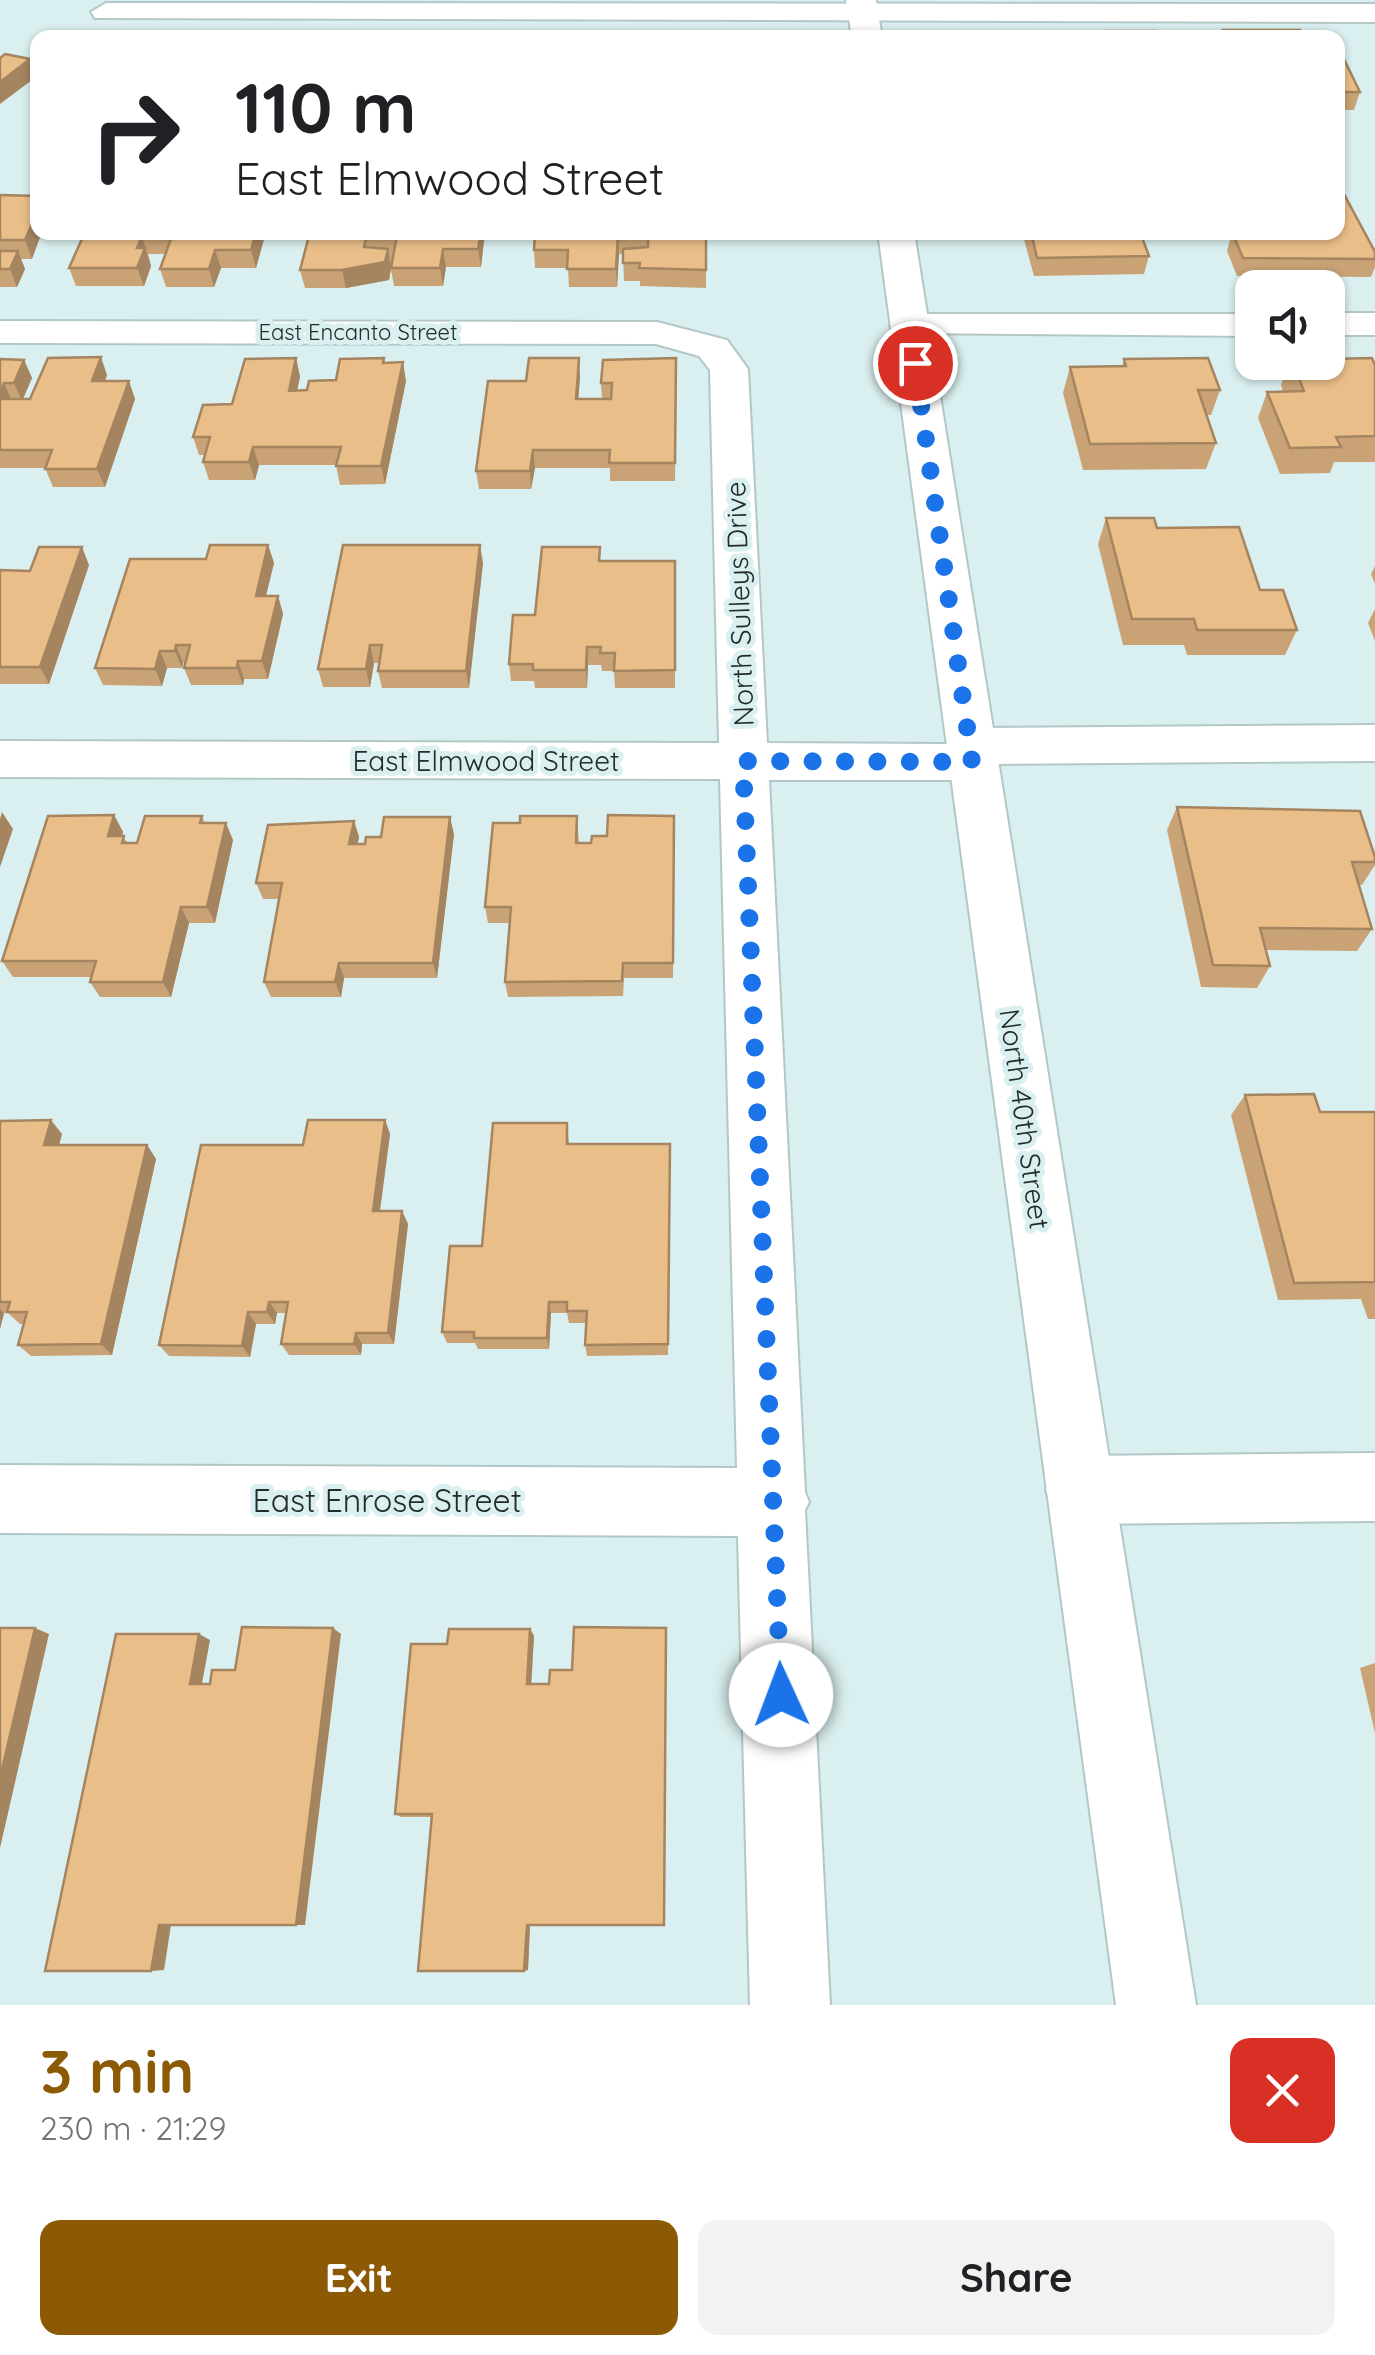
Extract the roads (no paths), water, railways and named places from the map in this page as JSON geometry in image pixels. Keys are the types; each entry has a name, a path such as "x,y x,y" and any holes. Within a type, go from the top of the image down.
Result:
{"street":[{"path":"106,12 864,17 914,12 1232,6 1375,13"},
{"name":"North 40th Street","path":"897,240 1156,2005"},
{"path":"909,325 1235,324"},
{"path":"1345,324 1375,324"},
{"name":"East Encanto Street","path":"0,332 657,333 713,348"},
{"name":"North Sulleys Drive","path":"713,348 732,378 790,2005"},
{"name":"East Elmwood Street","path":"0,759 743,761 1375,743"},
{"path":"1080,1490 1375,1487"},
{"name":"East Enrose Street","path":"0,1499 775,1502"}]}
